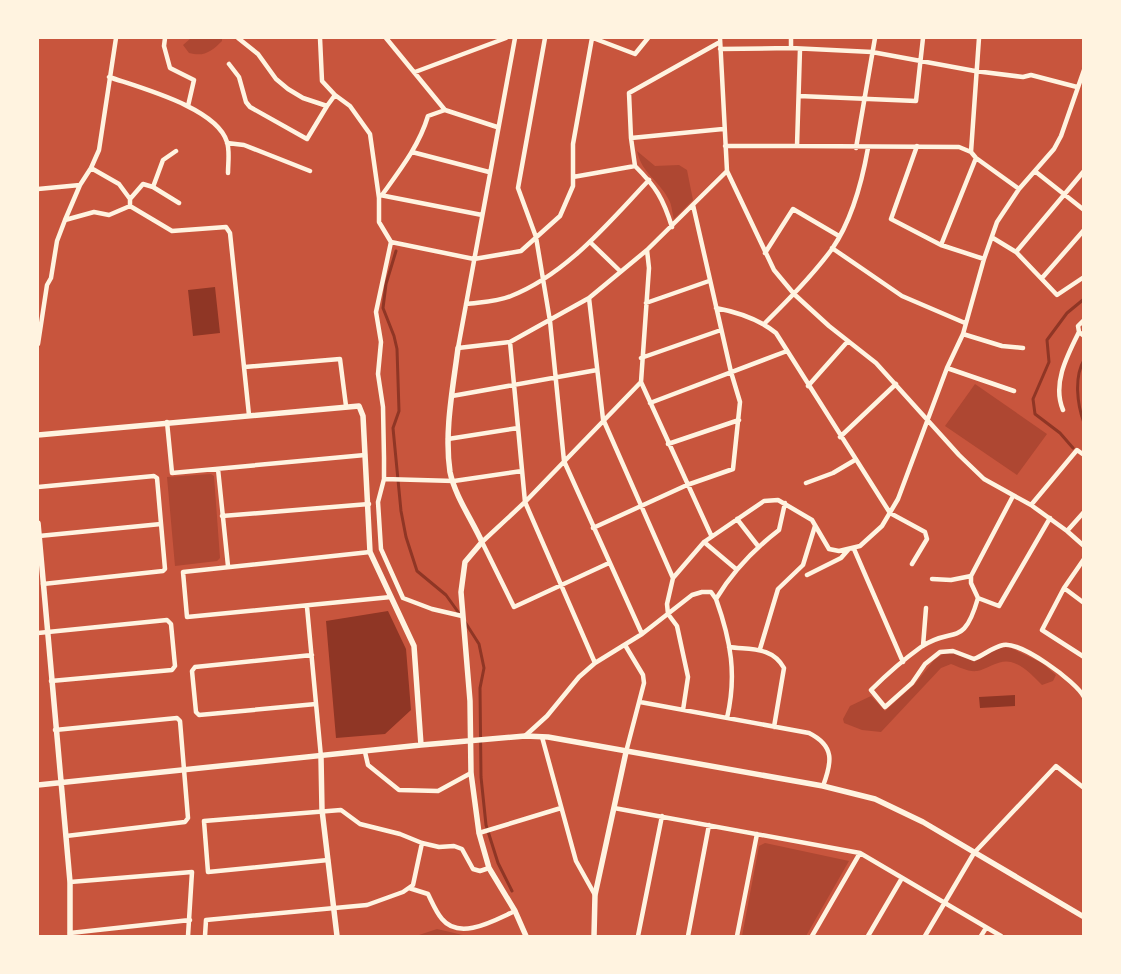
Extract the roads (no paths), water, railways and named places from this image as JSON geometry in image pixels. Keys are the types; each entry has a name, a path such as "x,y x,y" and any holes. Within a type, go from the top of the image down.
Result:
{"street":[{"path":"38,344 47,285 51,278 57,242 80,185 91,168 99,150 116,38"},
{"path":"165,38 164,46 170,68 194,80 188,106"},
{"path":"238,38 258,54 276,79 288,89 303,98 327,106"},
{"path":"320,38 322,80 335,95 350,106 370,134 380,195 379,222 391,242 376,312 382,342 378,374 383,407 384,479 378,502 381,549 403,598 432,609 462,616"},
{"path":"386,38 444,110 497,127"},
{"path":"415,72 506,38"},
{"path":"515,38 497,127 458,348 448,439 450,472 514,607 609,563"},
{"path":"545,38 518,188 536,236 550,321 564,461 642,634"},
{"path":"391,242 474,259 521,251 560,216 573,186 576,122 592,38 635,54 648,38"},
{"path":"791,38 791,48"},
{"path":"856,148 875,38"},
{"path":"799,96 916,101 923,38"},
{"path":"971,152 975,71 979,38"},
{"path":"720,40 723,129 727,171 774,270 794,294 876,363 984,479 1031,505 1068,531 1084,546"},
{"path":"672,227 664,201 649,180 635,166 631,138 629,93 720,40"},
{"path":"720,50 791,48 872,52 921,63 975,71 1023,77 1031,75 1077,87"},
{"path":"797,146 800,49"},
{"path":"229,64 239,77 246,102 250,107 307,139 335,95"},
{"path":"683,710 688,677 677,626 668,614 667,604 673,578 711,535 764,501 778,500 812,520 829,549 839,551 854,549 873,536 890,513 929,422 947,368 963,334 984,259 1001,216 1019,189 1036,172 1061,136 1084,70"},
{"path":"109,77 188,106 215,122 227,143 228,173"},
{"path":"380,195 412,152 428,116 444,110"},
{"path":"631,138 723,129"},
{"path":"227,143 244,145 310,171"},
{"path":"725,146 856,148 959,146 971,152 976,158 1019,189"},
{"path":"917,146 891,219 941,244 984,259"},
{"path":"765,324 794,294 832,248 858,195 868,148"},
{"path":"153,187 163,160 176,151"},
{"path":"412,152 489,172"},
{"path":"941,244 976,158"},
{"path":"573,176 635,166"},
{"path":"91,168 120,184 130,199"},
{"path":"458,348 510,342 589,298 672,227 727,171"},
{"path":"1016,252 1084,171"},
{"path":"1036,172 1084,210"},
{"path":"466,304 512,296 543,279 590,242 649,180"},
{"path":"130,206 130,199 134,191 143,184 153,187 179,203"},
{"path":"38,189 80,185"},
{"path":"380,195 482,215"},
{"path":"593,528 687,485 733,469 740,402 709,281 693,205"},
{"path":"65,220 94,212 109,215 130,206"},
{"path":"130,206 172,231 220,227 226,228 230,232 250,415"},
{"path":"765,253 794,209 839,236"},
{"path":"1042,278 1084,230"},
{"path":"993,238 1016,252 1057,295 1084,277"},
{"path":"590,242 620,271"},
{"path":"832,248 902,296 965,323"},
{"path":"647,250 649,268 641,358 641,382 711,535"},
{"path":"646,303 709,281"},
{"path":"589,298 603,420 673,578"},
{"path":"716,308 730,310 765,324 776,333 840,437 890,513 925,532 927,539 912,564"},
{"path":"1063,410 1058,397 1060,380 1079,332 1078,326 1084,320"},
{"path":"641,358 721,330"},
{"path":"1079,332 1084,336"},
{"path":"963,334 1002,346 1023,348"},
{"path":"808,386 848,341"},
{"path":"510,342 526,502 595,664"},
{"path":"650,404 787,351"},
{"path":"245,367 340,359 346,406"},
{"path":"947,368 1014,391"},
{"path":"452,396 597,370"},
{"path":"526,936 515,911 489,868 479,834 471,773 472,742 462,616 461,592 465,562 482,542 526,502 641,382"},
{"path":"840,437 896,384"},
{"path":"38,436 356,405 362,412 369,504 370,552 414,646 421,745"},
{"path":"668,444 739,420"},
{"path":"167,422 172,473 365,455"},
{"path":"448,439 518,428"},
{"path":"1031,505 1076,450 1084,455"},
{"path":"806,483 834,473 855,460"},
{"path":"218,469 228,566"},
{"path":"384,479 454,481 522,471"},
{"path":"38,487 154,476 157,478 165,569 163,571 43,584"},
{"path":"1013,496 971,576 971,583 978,598 999,606 1050,518"},
{"path":"222,516 369,504"},
{"path":"716,599 736,569 758,546 779,530 785,504"},
{"path":"1068,531 1084,512"},
{"path":"737,518 758,546"},
{"path":"38,522 70,882 70,935 190,920"},
{"path":"39,536 161,524"},
{"path":"760,649 778,589 803,566 815,526"},
{"path":"704,542 736,569"},
{"path":"854,549 903,662"},
{"path":"807,575 840,558 848,550"},
{"path":"370,552 183,572 187,617 306,607 391,597"},
{"path":"1084,558 1064,588 1042,630 1084,657"},
{"path":"932,579 951,580 971,576"},
{"path":"1064,588 1084,603"},
{"path":"526,736 557,705 564,693 579,677 595,664 642,634 692,595 702,592 711,592 716,599 729,647 734,677 727,718"},
{"path":"978,598 964,630 956,635 923,646 871,690 884,707 912,683 926,664 940,652 953,650 974,659 1002,645 1009,644 1044,661 1061,673 1084,697"},
{"path":"306,607 321,757 322,810 337,936"},
{"path":"923,646 926,608"},
{"path":"38,633 167,620 171,624 175,666 172,670 51,682"},
{"path":"594,936 595,895 626,752 644,683 643,676 625,645"},
{"path":"729,647 760,649 776,658 784,668 774,727"},
{"path":"312,655 195,667 192,670 196,712 199,715 316,704"},
{"path":"640,702 809,733 828,749 830,755 823,786"},
{"path":"55,730 177,718 180,721 188,818 185,822 66,836"},
{"path":"38,785 321,757 421,745 526,736 542,737 851,791 898,808 1084,917"},
{"path":"542,737 576,861 595,895"},
{"path":"365,752 368,765 398,790 438,791 471,773"},
{"path":"924,936 974,853 1056,766 1084,788"},
{"path":"479,834 561,808"},
{"path":"614,808 860,853 1001,936"},
{"path":"328,860 208,872 204,821 322,810 341,810 360,824 400,834 439,848 454,846 462,849 473,869 480,871 489,868"},
{"path":"638,936 662,816"},
{"path":"688,936 709,825"},
{"path":"737,936 757,834"},
{"path":"205,936 206,920 367,905 409,888 413,885 416,877 422,843"},
{"path":"812,936 860,853"},
{"path":"70,882 192,872 188,936"},
{"path":"868,936 902,878"},
{"path":"409,888 428,894 443,920 453,927 483,926 515,911"},
{"path":"981,936 986,928"}],"waterway":[{"path":"396,251 386,284 383,308 397,349 399,411 393,428 401,511 406,537 417,571 446,595 461,616"},
{"path":"1073,448 1060,433 1035,414 1033,399 1049,362 1047,340 1067,313 1084,299"},
{"path":"1084,360 1078,382 1080,408 1084,423"},
{"path":"465,622 479,644 484,668 480,688 481,777 486,825 498,863 512,891"}]}
